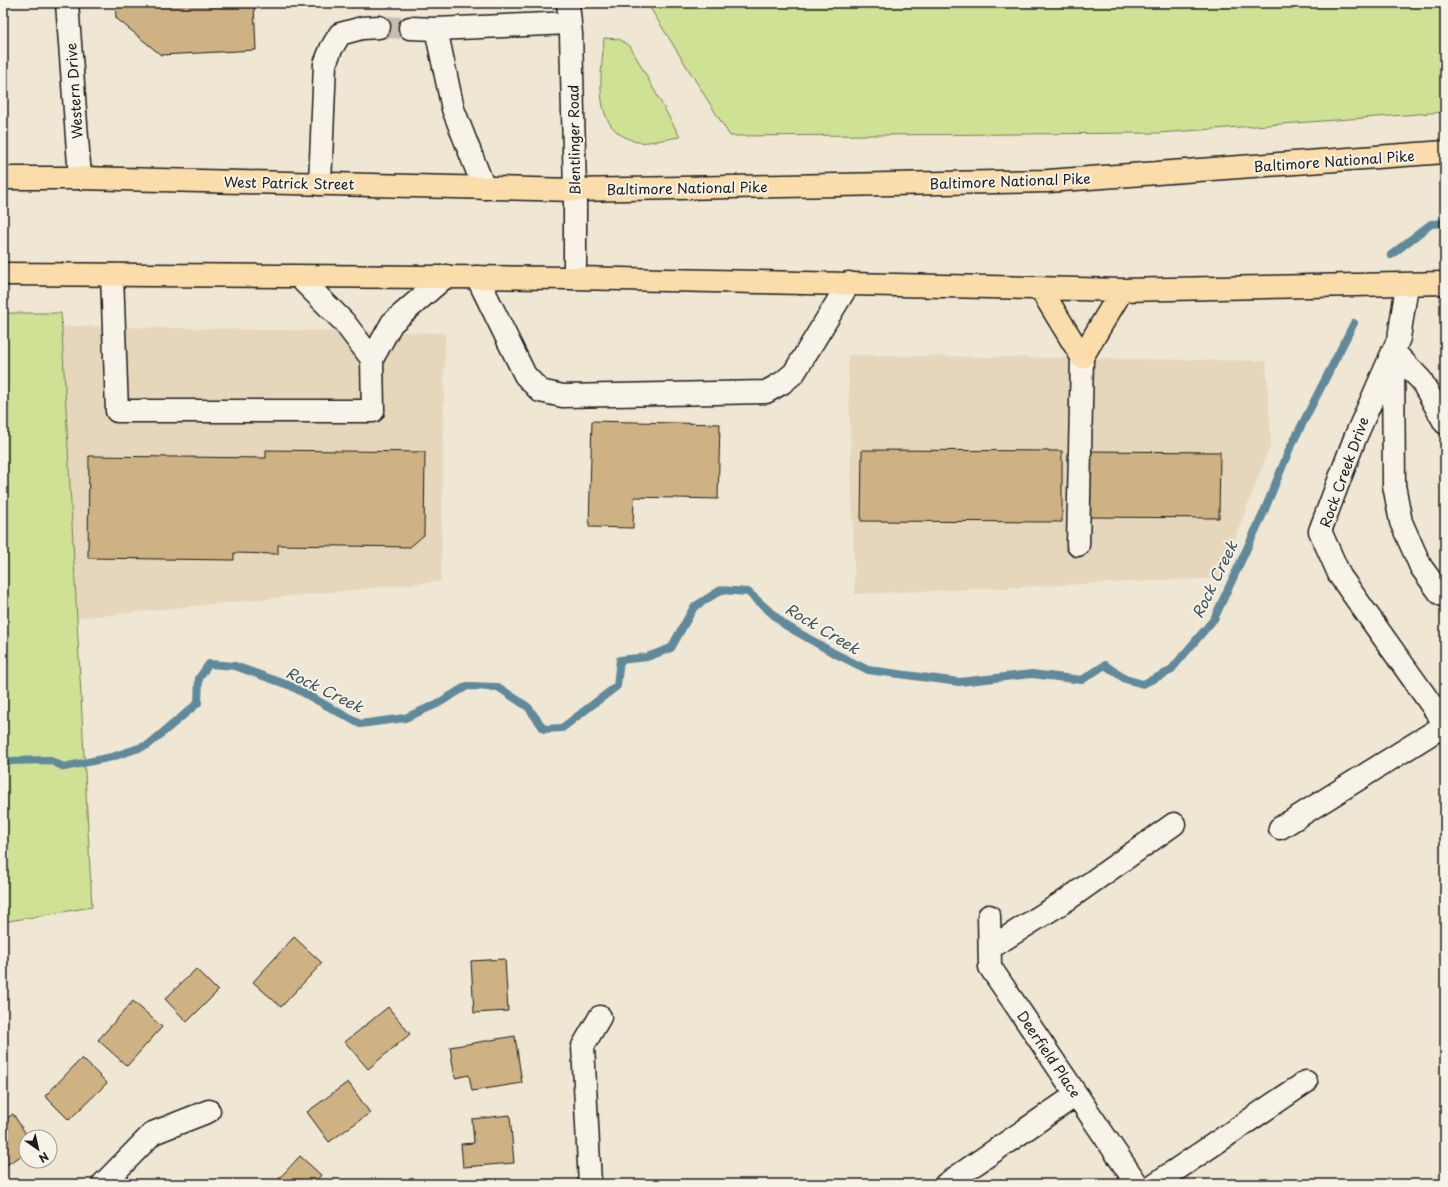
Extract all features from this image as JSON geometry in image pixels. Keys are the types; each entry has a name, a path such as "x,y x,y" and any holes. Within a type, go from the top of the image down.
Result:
{"main road":[{"name":"Baltimore National Pike","path":"575,190 1048,181 1445,152"},
{"name":"West Patrick Street","path":"3,178 80,178 575,190"},
{"path":"3,274 299,277 446,276 849,283 1122,290 1445,283"},
{"path":"1040,288 1082,357 1122,290"}],"street":[{"name":"Western Drive","path":"67,3 80,178"},
{"path":"410,28 436,29 569,13"},
{"name":"Blentlinger Road","path":"569,13 575,190 575,278"},
{"path":"320,184 325,64 331,49 340,34 362,28 378,27"},
{"path":"436,29 454,109 484,188"},
{"path":"112,275 118,411 373,411 372,359 392,323 446,276"},
{"path":"299,277 344,322 372,359"},
{"path":"477,277 525,376 540,391 563,396 766,392 782,383 794,373 849,283"},
{"name":"Rock Creek Drive","path":"1407,285 1399,338 1355,438 1320,531 1340,576 1445,725"},
{"path":"1393,351 1421,380 1445,423"},
{"path":"1393,351 1394,486 1401,522 1421,567 1440,593 1445,596"},
{"path":"1078,545 1082,357"},
{"path":"1280,828 1445,725"},
{"path":"990,948 1068,899 1174,824"},
{"name":"Deerfield Place","path":"989,916 990,967 1137,1184"},
{"path":"590,1184 583,1046 600,1017"},
{"path":"1155,1184 1306,1082"},
{"path":"946,1184 1076,1095"},
{"path":"103,1184 153,1133 209,1111"}],"shaded area":[{"path":"62,326 445,333 441,581 77,618"},
{"path":"848,355 1266,361 1271,443 1220,578 855,594"}],"green space":[{"path":"647,3 1445,3 1445,112 1159,133 730,136"},
{"path":"604,38 619,39 630,46 680,137 652,142 637,142 616,131 608,120 603,108 601,94"},
{"path":"3,313 61,313 92,907 3,922"}],"building":[{"path":"3,3 7,20 3,21"},
{"path":"115,3 254,3 256,50 161,55 116,18"},
{"path":"592,421 720,424 718,499 634,497 633,528 589,527"},
{"path":"266,450 425,452 424,535 410,547 278,545 278,554 234,553 234,560 88,558 89,456 266,458"},
{"path":"862,450 1062,451 1062,522 861,521"},
{"path":"1089,451 1220,452 1219,518 1088,517"},
{"path":"294,937 322,963 281,1007 253,982"},
{"path":"505,959 508,1011 474,1013 471,961"},
{"path":"196,969 218,991 187,1022 165,999"},
{"path":"133,1001 162,1027 127,1066 98,1040"},
{"path":"388,1007 410,1034 368,1069 345,1042"},
{"path":"515,1036 522,1083 472,1091 469,1075 455,1078 450,1047"},
{"path":"82,1058 107,1083 69,1120 45,1096"},
{"path":"348,1082 370,1113 329,1142 307,1112"},
{"path":"13,1114 23,1129 18,1129 18,1158 3,1167 3,1121"},
{"path":"510,1115 514,1163 463,1167 461,1144 474,1143 472,1119"},
{"path":"300,1156 321,1175 315,1182 318,1184 274,1184"}],"waterway":[{"name":"Rock Creek","path":"1391,255 1431,224 1445,223"},
{"name":"Rock Creek","path":"3,763 9,761 49,760 64,767 112,757 148,745 198,703 199,678 209,664 235,666 291,686 360,724 405,718 437,704 467,686 498,687 528,707 544,729 562,728 617,686 620,660 647,657 671,648 694,607 721,590 748,592 785,625 832,652 868,670 959,682 1032,674 1082,680 1105,665 1125,679 1143,684 1170,671 1214,619 1263,514 1290,448 1354,323"}],"tunnel":[{"path":"379,27 410,28"}]}
